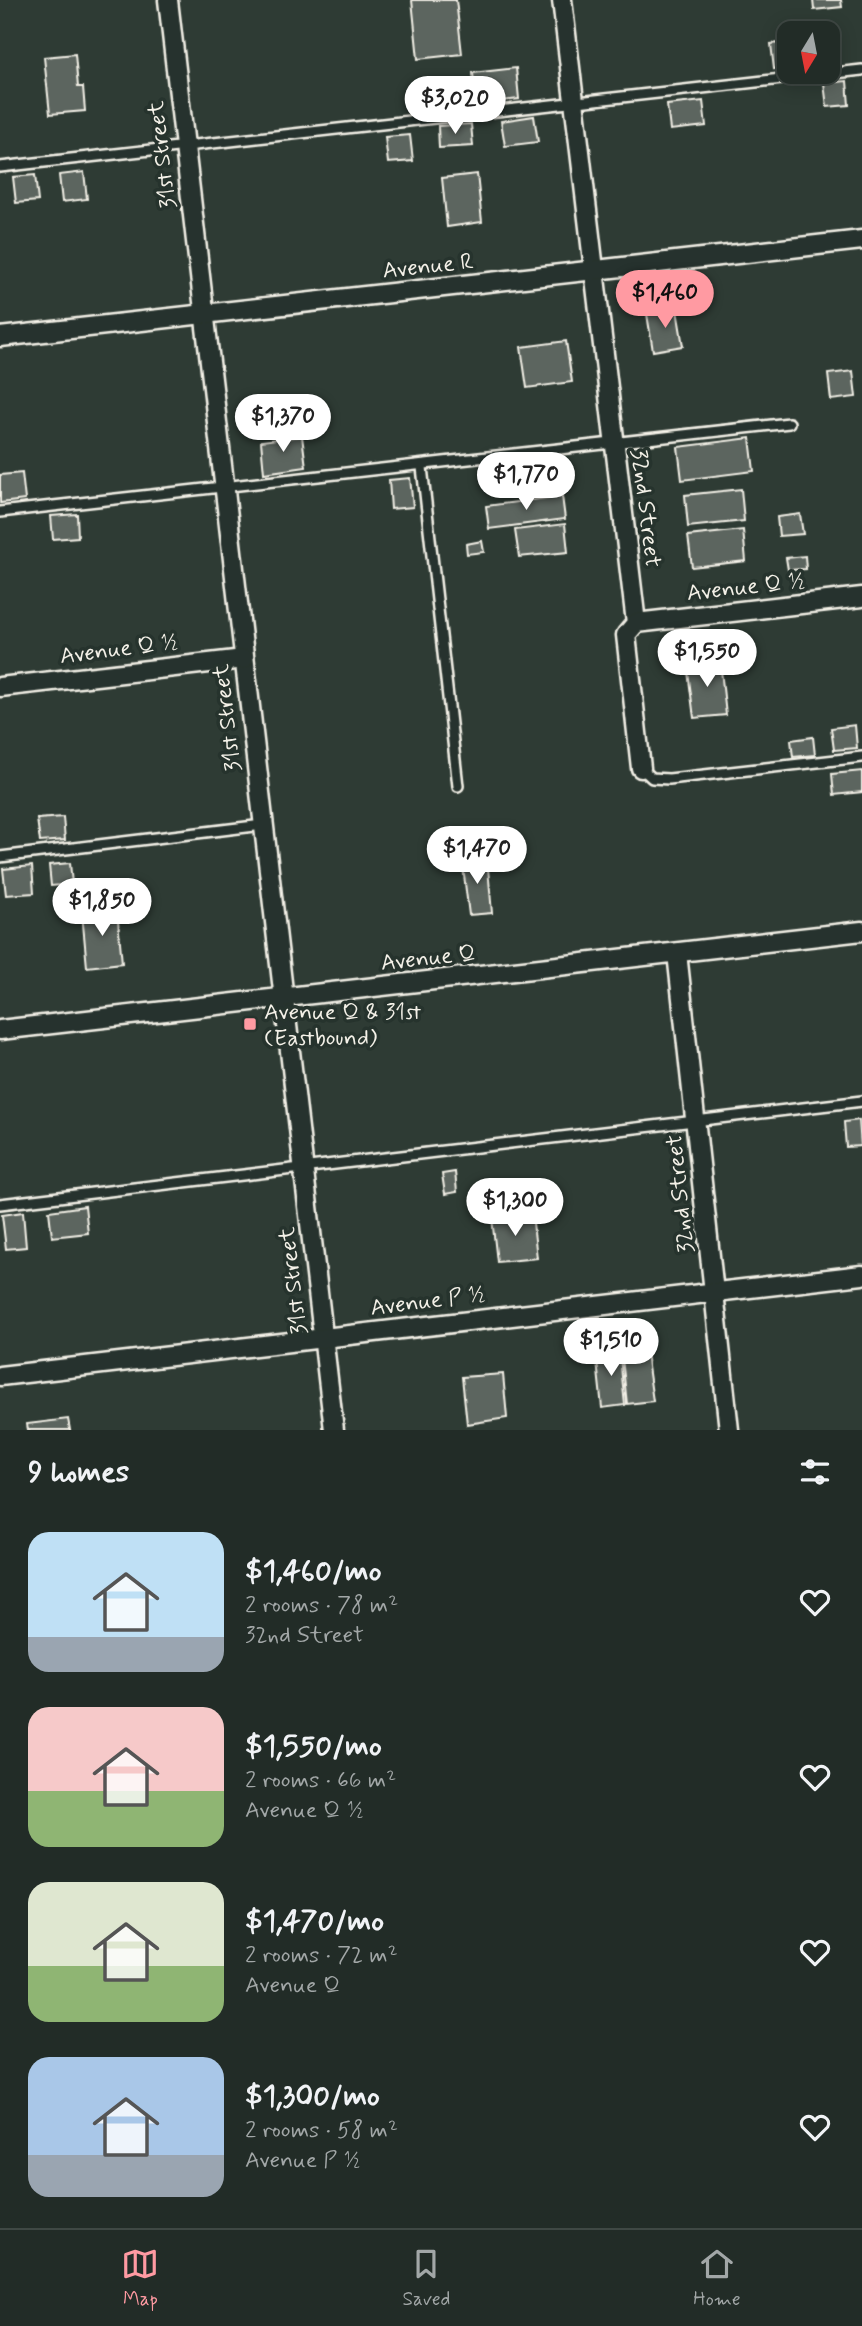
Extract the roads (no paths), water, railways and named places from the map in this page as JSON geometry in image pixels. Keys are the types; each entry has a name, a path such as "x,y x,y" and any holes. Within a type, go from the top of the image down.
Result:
{"street":[{"name":"31st Street","path":"167,0 334,1430"},
{"name":"32nd Street","path":"562,0 636,623 626,635 641,768"},
{"name":"Avenue R","path":"0,337 862,240"},
{"name":"Avenue Q ½","path":"636,623 862,597"},
{"name":"Avenue Q ½","path":"0,687 244,659"},
{"name":"Avenue Q","path":"0,1030 862,931"},
{"name":"32nd Street","path":"677,953 729,1430"},
{"name":"Avenue P ½","path":"0,1376 862,1275"}],"lane":[{"path":"0,167 862,71"},
{"path":"0,512 422,467 789,423"},
{"path":"422,467 458,786"},
{"path":"641,768 652,778 669,779 862,757"},
{"path":"0,857 263,825"},
{"path":"0,1204 862,1101"}],"place":[{"name":"Avenue Q & 31st (Eastbound)","path":"250,1024"}]}
